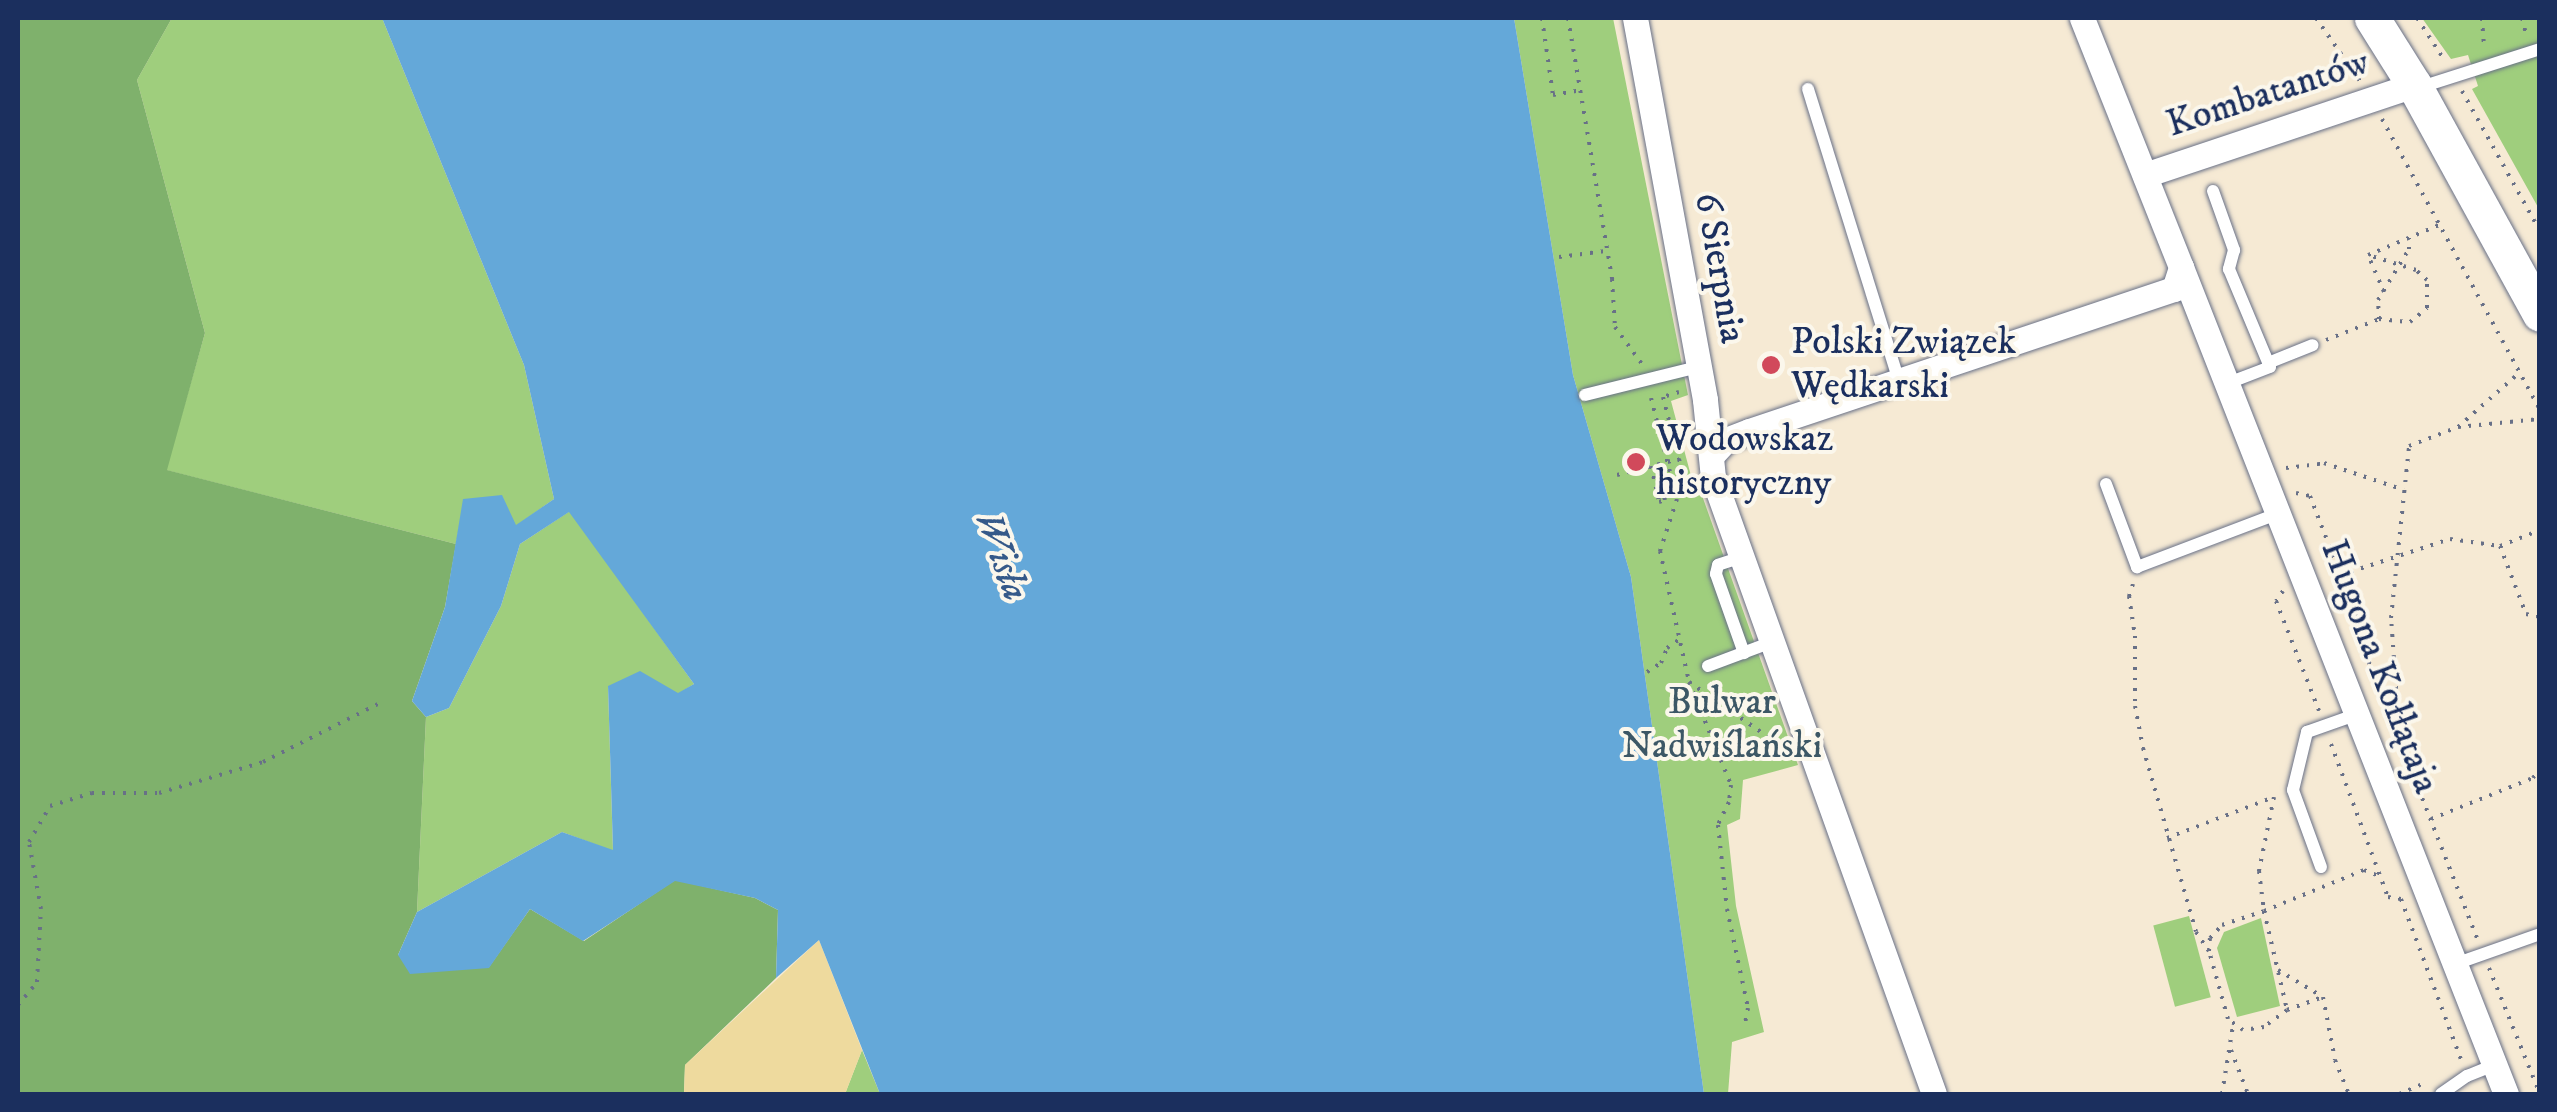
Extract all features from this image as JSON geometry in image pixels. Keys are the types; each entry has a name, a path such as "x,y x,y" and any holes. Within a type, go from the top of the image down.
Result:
{"main road":[{"path":"2372,18 2416,87 2540,314"}],"street":[{"name":"6 Sierpnia","path":"1635,18 1694,378 1714,454 1713,477 1934,1094"},
{"name":"Hugona Kołłątaja","path":"2082,18 2506,1094"},
{"name":"Kombatantów","path":"2145,175 2416,87"},
{"path":"1714,454 1726,440 1748,431 2162,296 2180,273"}],"lane":[{"path":"2416,87 2540,49"},
{"path":"1808,89 1899,382"},
{"path":"2213,191 2234,250 2229,269 2270,367 2228,383"},
{"path":"2268,363 2313,345"},
{"path":"1584,395 1646,380 1694,378"},
{"path":"2106,484 2138,567 2280,513"},
{"path":"1742,557 1718,566 1716,574 1744,652"},
{"path":"1708,666 1772,642"},
{"path":"2321,867 2293,790 2308,732 2355,715"},
{"path":"2455,964 2540,934"},
{"path":"2441,1094 2467,1076 2494,1065"}],"path":[{"path":"1542,18 1552,95 1582,90"},
{"path":"1568,18 1616,327 1635,350 1670,470 1676,508 1660,538 1660,551 1690,682 1731,785 1729,802 1718,825 1727,909 1748,1008 1745,1024"},
{"path":"2316,18 2365,89"},
{"path":"2416,18 2455,76 2540,231"},
{"path":"2479,69 2486,35 2482,18"},
{"path":"2378,110 2540,410"},
{"path":"2368,255 2439,225"},
{"path":"2380,318 2378,300 2409,249 2409,238"},
{"path":"1560,257 1606,251"},
{"path":"2313,345 2380,318 2410,322 2427,308 2426,280 2398,263 2368,255"},
{"path":"2368,255 2384,292"},
{"path":"2458,427 2519,374"},
{"path":"1688,490 1663,397 1694,378"},
{"path":"2399,738 2391,618 2408,446 2458,427 2540,419"},
{"path":"2280,453 2295,492 2310,496 2399,738 2540,1094"},
{"path":"1617,475 1679,459"},
{"path":"2286,468 2324,463 2404,490"},
{"path":"1651,466 1659,502 1665,500 1658,473 1670,470"},
{"path":"2340,575 2450,539 2500,546 2540,530"},
{"path":"2500,546 2526,614 2540,618"},
{"path":"2138,567 2130,596 2136,636 2135,706 2166,838 2196,932 2209,951 2233,1024 2222,1094"},
{"path":"2284,589 2276,601 2388,897 2401,899 2467,1076"},
{"path":"1647,672 1662,662 1666,648 1680,639"},
{"path":"1690,682 1783,747"},
{"path":"18,1005 37,982 41,908 29,842 50,806 92,793 159,793 263,762 384,701"},
{"path":"2431,819 2533,778 2540,767"},
{"path":"2166,838 2293,790"},
{"path":"2274,797 2259,871 2287,1010"},
{"path":"2209,951 2210,938 2222,925 2364,870 2381,877"},
{"path":"2278,970 2323,998 2335,1060 2349,1094"},
{"path":"2233,1024 2243,1030 2264,1028 2287,1010 2323,998"},
{"path":"2230,1046 2248,1094"}],"green space":[{"path":"18,18 172,18 137,80 205,333 167,470 456,544 445,607 412,701 426,717 417,912 398,955 489,967 530,909 584,941 675,880 755,898 778,910 776,978 685,1065 684,1094 18,1094"},
{"path":"172,18 382,18 524,365 554,499 516,526 464,499 456,544 166,470 205,333 137,80"},
{"name":"Bulwar Nadwiślański","path":"1514,18 1613,18 1688,395 1671,401 1694,487 1699,487 1798,765 1743,780 1740,819 1727,825 1736,906 1764,1032 1732,1042 1728,1094 1704,1094 1631,577 1573,375"},
{"path":"2422,18 2539,18 2539,209 2472,89 2478,86 2468,55 2451,59"},
{"path":"570,511 694,684 678,694 608,686 613,851 562,832 417,912 426,717 449,708 501,606 520,544"},
{"path":"2189,916 2211,997 2175,1007 2153,926"},
{"path":"2261,918 2280,1006 2237,1017 2217,948 2224,932"},
{"path":"862,1050 880,1094 845,1094"}],"sand":[{"path":"819,940 862,1050 845,1094 684,1094 685,1065"}],"water":[{"name":"Wisła","path":"382,18 1514,18 1573,375 1631,577 1704,1094 880,1094 819,940 776,978 778,910 755,898 675,881 583,941 530,909 489,968 410,974 398,955 417,912 562,832 613,850 608,686 640,671 678,693 694,684 569,512 520,544 501,606 449,708 426,717 412,701 445,607 463,499 502,495 516,525 554,499 524,365"}],"place":[{"name":"Polski Związek Wędkarski","path":"1771,365"},
{"name":"Wodowskaz historyczny","path":"1636,462"}]}
